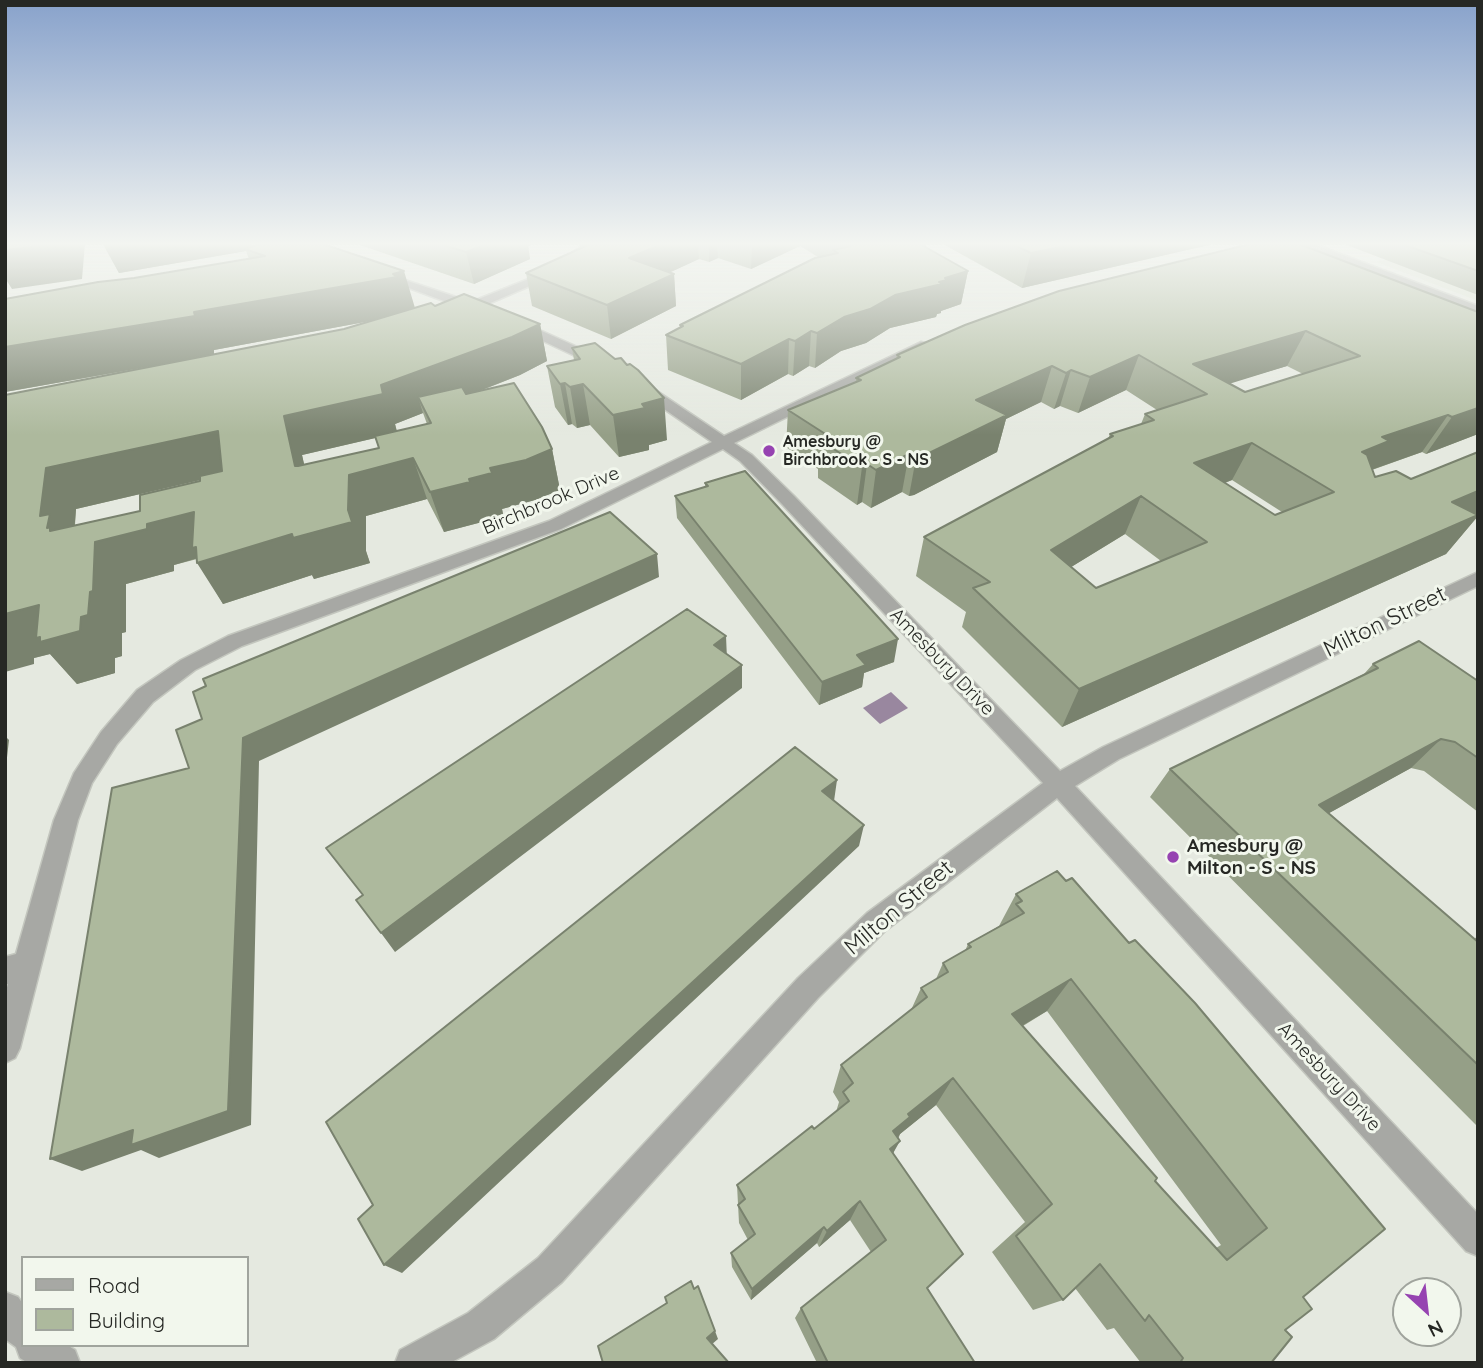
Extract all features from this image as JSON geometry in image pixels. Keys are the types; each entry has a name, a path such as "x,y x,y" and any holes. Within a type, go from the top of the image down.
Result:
{"street":[{"path":"441,318 470,308"},
{"name":"Amesbury Drive","path":"474,308 538,332 620,373 746,458 1059,785 1478,1239"},
{"name":"Birchbrook Drive","path":"16,968 82,780 109,738 145,696 188,665 235,641 555,525 937,339"},
{"name":"Milton Street","path":"413,1363 481,1326 550,1270 808,988 876,922 1059,785 1111,753 1478,578"},
{"path":"5,1048 16,968"},
{"path":"5,1310 21,1330"},
{"path":"36,1347 62,1363"}],"shaded area":[{"path":"891,692 908,708 880,724 863,708"}],"building":[{"path":"5,308 218,308 194,312 195,316 5,347"},
{"path":"415,308 499,308 540,324 512,337 381,385 383,394 284,416 295,466 379,448 375,436 431,423 418,397 462,387 466,394 514,383 542,427 552,449 526,460 490,468 492,473 469,479 470,482 430,492 413,458 349,475 348,510 352,522 293,538 292,534 197,563 196,547 192,548 194,512 147,524 147,529 95,542 93,591 90,592 88,615 81,617 80,631 40,642 40,637 36,638 39,605 5,614 5,395 344,329","holes":["218,431 222,471 200,476 200,481 140,495 140,511 50,531 50,527 47,528 50,514 40,516 46,468"]},
{"path":"715,308 872,308 844,317 817,333 811,331 795,341 789,339 741,364 666,335 683,326 680,325"},
{"path":"1012,308 1467,308 1478,312 1478,408 1382,437 1389,441 1362,452 1367,455 1375,477 1396,471 1411,479 1478,452 1478,491 1452,502 1478,515 1079,689 973,588 990,582 924,537 1113,436 1110,434 1154,420 1145,414 1207,394 1139,355 1090,377 1071,370 1066,373 1052,366 976,400 1007,415 921,457 916,458 909,454 876,470 867,464 862,467 821,441 830,437 788,410 861,380 856,378 900,357 897,355","holes":["1306,331 1360,356 1245,392 1193,364","1252,443 1334,492 1275,515 1194,463","1141,496 1207,542 1096,588 1051,550"]},
{"path":"595,343 615,359 621,358 627,365 630,364 638,370 664,398 642,404 645,408 613,415 583,384 570,387 565,383 560,384 547,366 580,359 572,348"},
{"path":"745,471 898,639 857,655 866,665 822,682 675,496 708,486 705,483"},
{"path":"610,512 657,554 243,738 228,1111 131,1145 133,1130 50,1159 112,788 189,768 176,730 202,719 193,692 206,686 203,679"},
{"path":"687,609 726,636 714,645 742,665 381,933 356,900 363,895 326,848"},
{"path":"1419,641 1478,681 1478,758 1455,742 1441,739 1319,805 1478,942 1478,1065 1170,769 1378,668 1373,664"},
{"path":"795,747 837,780 822,791 864,825 384,1265 358,1219 373,1205 326,1122"},
{"path":"1057,871 1066,881 1072,878 1129,943 1135,940 1195,1003 1385,1229 1303,1297 1312,1309 1285,1330 1292,1337 1271,1363 1180,1363 1183,1358 1149,1315 1145,1321 1100,1264 1063,1300 1016,1236 1052,1204 953,1078 908,1114 910,1117 893,1131 900,1141 890,1149 963,1254 927,1288 975,1363 828,1363 801,1308 886,1240 860,1201 827,1231 824,1227 752,1289 731,1253 755,1234 738,1205 745,1199 737,1185 812,1126 814,1129 849,1101 843,1092 853,1083 841,1065 927,997 921,988 948,972 943,963 971,947 968,944 1024,913 1016,904 1022,901 1016,894","holes":["1071,979 1267,1228 1227,1260 1155,1181 1157,1178 1012,1014"]},
{"path":"691,1281 694,1289 698,1286 715,1331 707,1338 729,1363 603,1363 598,1346 667,1303 665,1297"}],"place":[{"name":"Amesbury @ Birchbrook - S - NS","path":"769,451"},
{"name":"Amesbury @ Milton - S - NS","path":"1173,857"}]}
